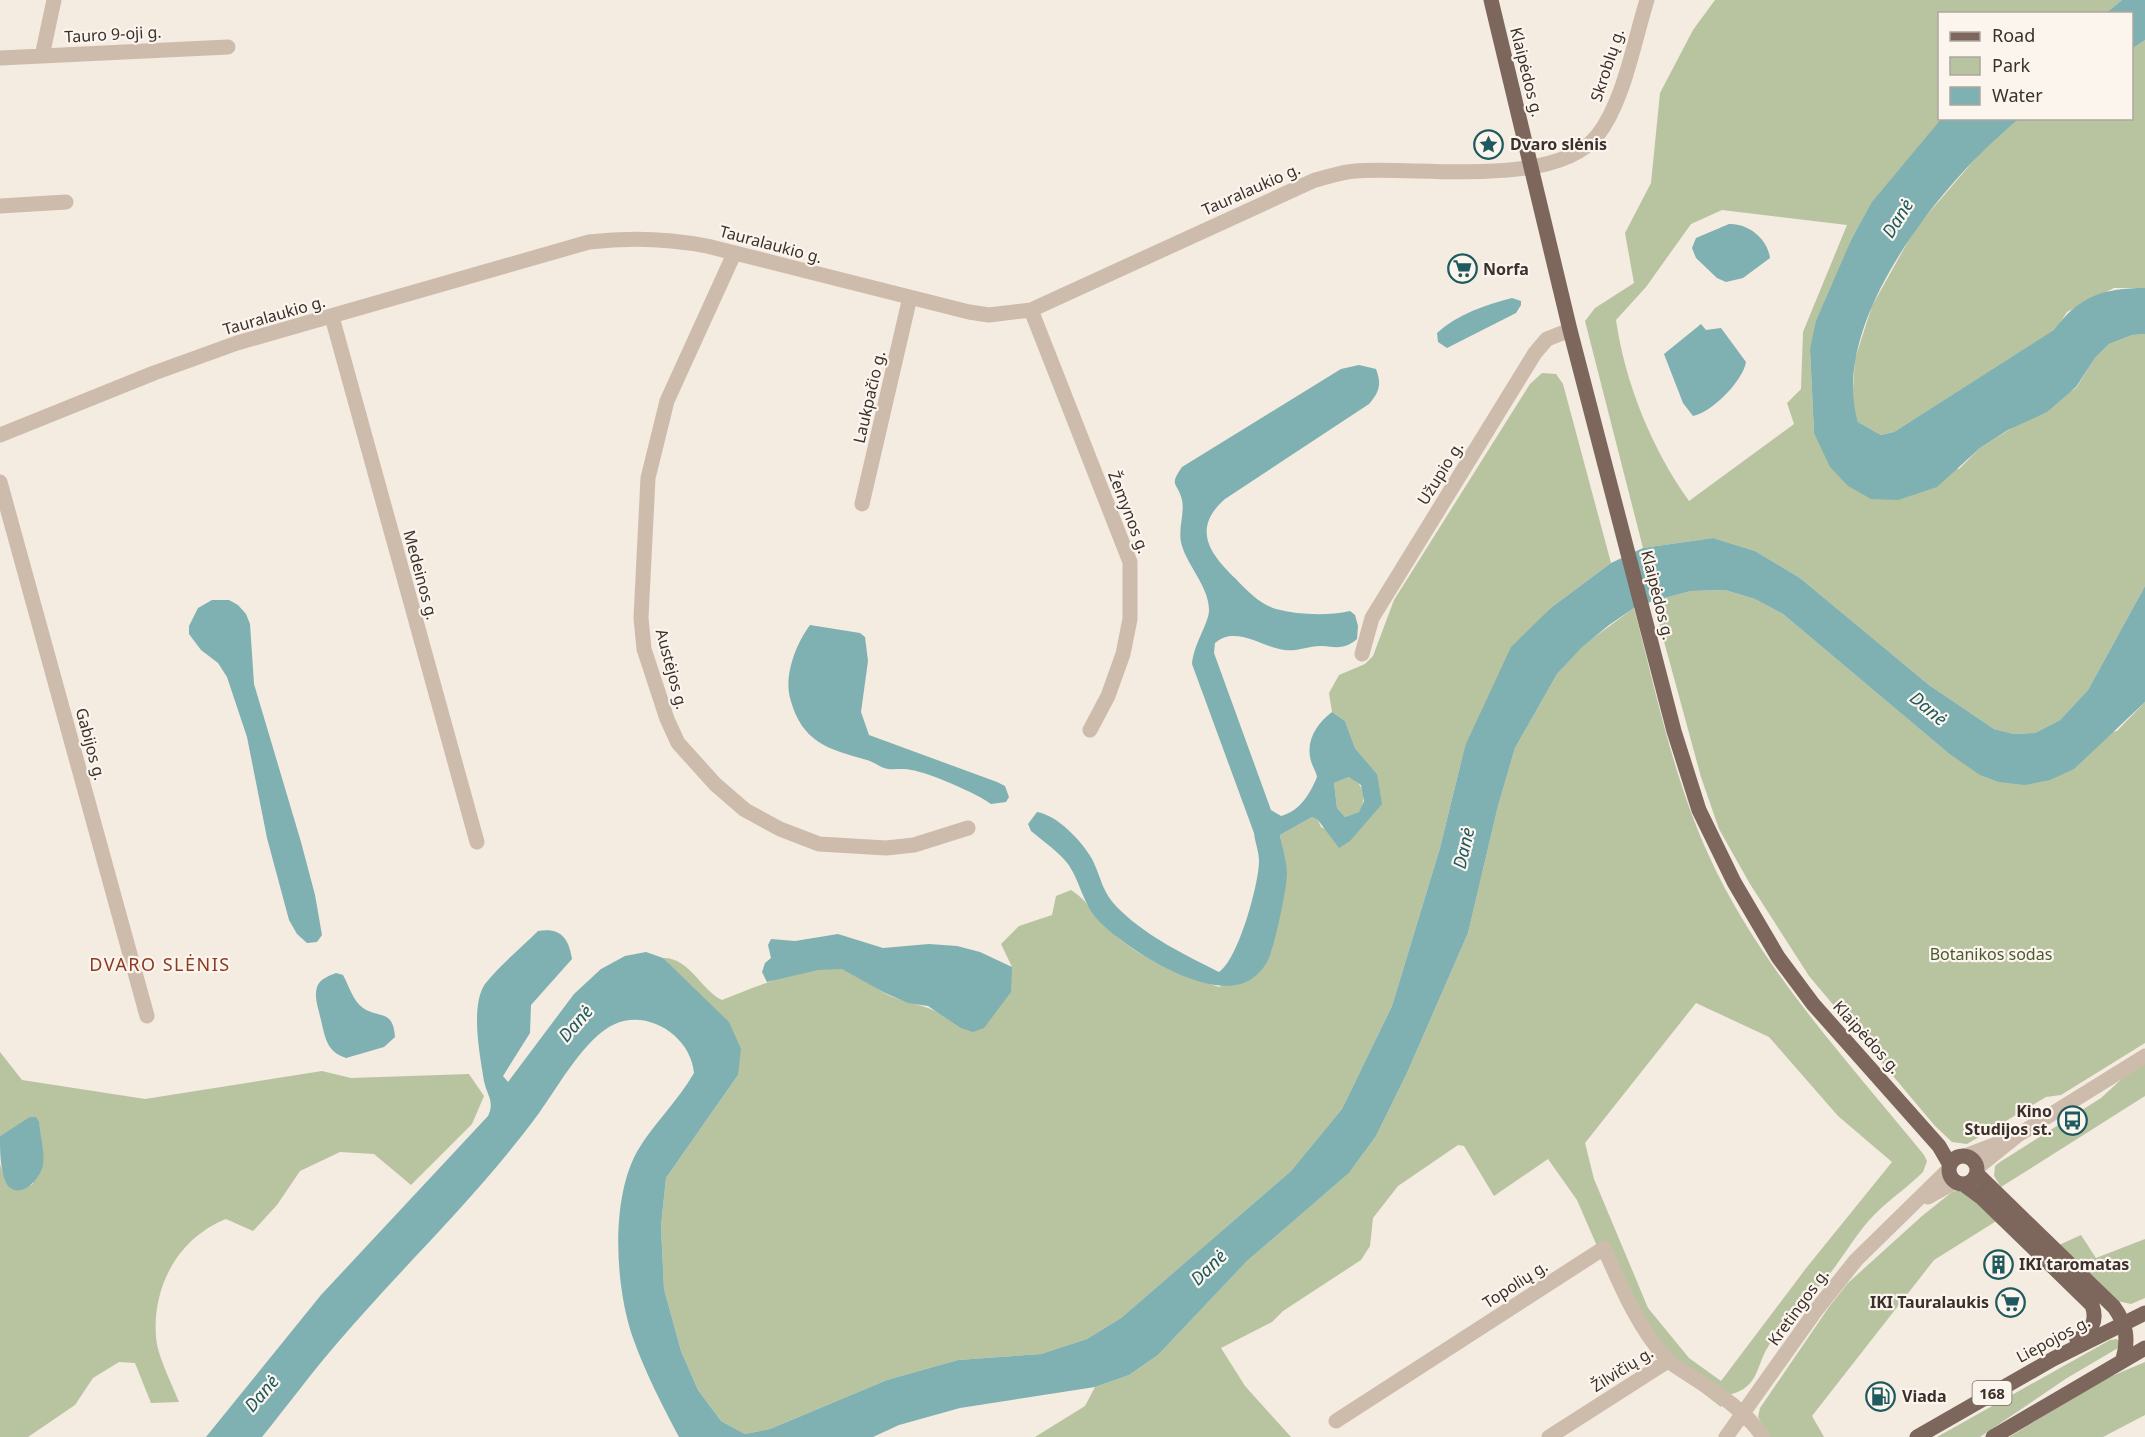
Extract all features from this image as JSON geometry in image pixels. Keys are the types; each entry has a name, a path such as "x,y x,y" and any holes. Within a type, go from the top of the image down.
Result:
{"main road":[{"name":"Klaipėdos g.","path":"1491,0 1570,330 1685,771 1716,849 1778,957 1813,1004 1934,1140"},
{"path":"1934,1140 1969,1183 1977,1171"},
{"path":"1957,1169 1974,1161 1977,1171 1992,1189 2114,1307 2124,1322 2127,1339 2123,1359"},
{"path":"1957,1169 1982,1198 2092,1305 2095,1319 2092,1326 2067,1351"},
{"path":"2114,1307 2127,1310 2145,1304"},
{"name":"Liepojos g.","path":"1917,1437 2067,1351 2145,1313"},
{"name":"168","path":"1993,1437 2145,1348"}],"street":[{"path":"42,56 54,0"},
{"name":"Skroblų g.","path":"1531,166 1567,156 1596,137 1613,109 1647,0"},
{"name":"Tauro 9-oji g.","path":"0,58 228,47"},
{"name":"Tauralaukio g.","path":"0,435 216,350 589,242 627,237 663,238 707,246 989,315 1031,310 1315,180 1355,171 1506,172 1531,166"},
{"path":"0,206 66,202"},
{"name":"Austėjos g.","path":"734,254 667,401 648,478 640,618 644,649 667,719 678,743 715,784 745,810 780,830 819,844 886,848 914,845 968,828"},
{"name":"Laukpačio g.","path":"862,504 910,297"},
{"name":"Žemynos g.","path":"1031,310 1130,562 1130,619 1123,654 1108,696 1090,730"},
{"name":"Medeinos g.","path":"332,317 477,842"},
{"name":"Užupio g.","path":"1362,654 1372,618 1535,353 1547,339 1570,330"},
{"name":"Gabijos g.","path":"0,482 147,1016"},
{"name":"Kretingos g.","path":"1910,1208 1924,1192 1957,1169 2018,1135 2145,1056"},
{"name":"Kretingos g.","path":"1977,1171 2018,1135"},
{"name":"Klaipėdos g.","path":"1924,1192 1938,1160 1934,1140"},
{"path":"1992,1156 1989,1172 1992,1189"},
{"name":"Kretingos g.","path":"1726,1437 1848,1269 1872,1242 1957,1169"},
{"name":"Topolių g.","path":"1336,1422 1604,1248 1632,1312 1648,1339 1668,1361"},
{"name":"Žilvičių g.","path":"1549,1437 1668,1361 1743,1414 1763,1437"}],"green space":[{"path":"1715,0 2122,0 2107,12 1938,12 1938,120 1941,120 1873,202 1852,238 1810,349 1814,433 1959,469 1980,448 2076,388 2095,358 2109,344 2132,335 2145,334 2145,586 2088,690 2060,720 2035,733 2014,734 1994,729 1929,685 1800,578 1755,551 1713,538 1643,548 1585,321 1595,308 1634,283 1625,233 1651,183 1660,93 1693,30","holes":["1722,210 1847,225 1803,332 1801,389 1787,403 1794,424 1689,501 1663,460 1642,415 1626,368 1616,320 1646,287 1691,224"]},
{"path":"2145,40 2145,288 2114,288 2067,312 2055,330 1894,432 1881,435 1858,422 1852,402 1855,359 1872,306 1915,229 1987,145 2018,120 2133,120 2133,48"},
{"path":"1542,373 1556,374 1563,384 1611,563 1552,607 1465,746 1440,848 1392,1006 1342,1109 1291,1171 1121,1318 1087,1339 1041,1354 958,1360 887,1380 770,1429 745,1434 721,1421 698,1390 681,1351 664,1289 661,1226 666,1178 738,1075 663,958 672,959 688,968 722,1000 798,973 829,968 848,971 886,994 942,1014 1012,967 1001,944 1019,926 1052,915 1056,896 1071,890 1110,930 1140,953 1165,966 1219,987 1268,960 1287,875 1280,835 1312,817 1318,820 1321,827 1350,841 1377,774 1355,748 1345,721 1332,712 1329,693 1339,675 1365,664 1373,656 1394,600 1530,384"},
{"name":"Botanikos sodas","path":"1725,590 1755,599 1783,614 1947,752 2117,731 2145,702 2145,1043 2061,1095 2046,1097 1967,1144 1952,1142 1935,1126 1809,976 1750,884 1719,829 1701,777 1653,601 1691,591"},
{"path":"1634,608 1666,734 1685,796 1709,856 1730,897 1753,937 1779,975 1836,1049 1924,1155 1927,1161 1923,1172 1868,1221 1828,1276 1771,1342 1752,1381 1739,1392 1728,1395 1721,1407 1668,1366 1623,1306 1577,1200 1548,1159 1494,1196 1464,1146 1458,1145 1398,1186 1373,1218 1370,1246 1361,1260 1283,1311 1272,1322 1221,1348 1245,1386 1291,1437 1035,1437 1085,1406 1095,1387 1129,1375 1158,1355 1247,1261 1349,1173 1376,1136 1407,1073 1468,933 1498,806 1515,748 1557,674 1581,647","holes":["1696,1003 1769,1037 1838,1116 1892,1162 1807,1267 1721,1381 1689,1358 1648,1308 1594,1179 1585,1143"]},
{"path":"1349,777 1361,787 1363,802 1359,812 1345,817 1337,808 1334,783"},
{"path":"0,1052 22,1080 145,1099 322,1071 351,1078 469,1074 484,1096 472,1124 411,1185 374,1154 340,1152 300,1171 277,1205 253,1231 226,1219 209,1227 194,1238 172,1266 158,1300 156,1318 159,1352 179,1402 151,1403 135,1363 119,1362 93,1378 75,1405 28,1437 0,1437 0,1164 7,1183 14,1189 25,1188 33,1184 30,1118 0,1136"},
{"path":"2145,1063 2145,1096 2001,1187 1994,1176 1995,1166 2101,1098 2126,1075"},
{"path":"1959,1190 1966,1192 1998,1220 1934,1260 1812,1416 1824,1437 1770,1437 1758,1417 1760,1408 1829,1307 1848,1283 1922,1216 1952,1192"},
{"path":"2081,1235 2096,1258 2145,1239 2145,1298 2131,1304 2118,1301 2059,1245"},
{"path":"2110,1340 2120,1341 2118,1348 2067,1378 1980,1437 1937,1437"},
{"path":"2145,1362 2145,1415 2103,1437 2009,1437 2105,1379"}],"water":[{"path":"2122,0 2145,0 2145,40 2133,48 2133,12 2107,12"},
{"name":"Danė","path":"1940,120 2018,120 1959,177 1928,214 1900,255 1876,297 1860,341 1853,383 1858,422 1881,435 1894,432 2054,330 2073,309 2094,296 2117,290 2145,288 2145,334 2132,335 2109,344 2095,358 2076,387 2047,412 2008,430 1980,448 1937,487 1898,500 1871,499 1848,486 1830,467 1814,433 1810,349 1816,321 1852,238 1872,202"},
{"path":"1729,224 1750,229 1761,239 1770,258 1743,278 1726,282 1717,278 1696,258 1692,248 1696,238"},
{"path":"1512,298 1521,301 1516,313 1447,348 1438,342 1437,333 1454,320 1482,307"},
{"path":"1701,324 1706,330 1721,328 1746,362 1744,370 1733,387 1717,403 1693,416 1683,403 1664,354"},
{"path":"1359,365 1376,369 1379,388 1369,404 1225,499 1215,510 1207,531 1212,551 1227,570 1259,600 1270,607 1294,613 1323,614 1350,611 1355,615 1358,626 1357,639 1340,647 1317,646 1290,650 1231,636 1215,643 1214,653 1271,810 1281,816 1288,814 1308,795 1317,777 1310,756 1311,741 1321,722 1332,712 1345,721 1355,748 1377,774 1382,804 1350,841 1339,848 1318,820 1312,817 1280,835 1287,875 1280,918 1268,960 1254,977 1238,985 1218,985 1172,971 1149,959 1111,932 1093,914 1068,864 1031,831 1028,824 1037,812 1061,823 1088,852 1103,886 1121,911 1167,945 1193,959 1219,972 1226,965 1246,921 1258,872 1259,858 1254,833 1192,664 1209,611 1206,594 1182,546 1180,534 1183,506 1175,481 1182,467 1341,369","holes":["1349,777 1361,785 1364,801 1359,812 1345,817 1337,808 1334,783"]},
{"name":"Danė","path":"1713,538 1755,551 1800,578 1929,685 1994,729 2014,734 2035,733 2060,720 2088,690 2145,586 2145,702 2074,769 2050,780 2025,785 1999,782 1980,775 1947,752 1783,614 1755,599 1725,590 1691,591 1634,608 1581,648 1557,674 1515,748 1498,806 1468,933 1407,1073 1376,1136 1349,1173 1247,1261 1158,1355 1129,1375 1095,1387 960,1408 899,1425 873,1437 679,1437 648,1376 627,1317 619,1269 619,1217 629,1170 638,1150 694,1073 685,1048 666,1029 654,1023 628,1020 604,1030 583,1051 539,1113 492,1172 364,1312 262,1437 206,1437 321,1295 488,1116 491,1102 484,1081 477,1031 480,993 504,963 538,931 546,930 558,933 566,940 572,959 531,1005 530,1033 503,1076 508,1082 574,994 601,969 625,956 646,952 663,958 729,1022 741,1049 738,1075 666,1178 661,1226 664,1289 681,1351 698,1390 721,1421 745,1434 770,1429 887,1380 958,1360 1041,1354 1087,1339 1121,1318 1291,1171 1342,1109 1392,1006 1440,848 1465,746 1511,647 1552,607 1611,563 1643,548"},
{"path":"212,600 229,600 238,605 246,614 250,624 254,684 315,895 322,935 317,942 307,943 297,934 289,920 267,838 247,737 227,677 218,663 201,650 189,634 189,626 198,608"},
{"path":"810,625 860,633 865,637 868,661 861,712 869,735 997,782 1005,786 1009,797 1006,802 991,804 964,789 929,775 908,769 885,768 840,752 818,742 809,734 795,713 790,698 789,680 792,660"},
{"path":"838,934 883,948 929,944 957,946 980,952 1012,967 1011,992 984,1028 973,1032 961,1028 928,1006 908,1003 842,969 818,970 767,982 762,972 765,963 771,958 768,945 771,939 795,941"},
{"path":"336,973 343,975 354,997 363,1008 385,1016 392,1022 395,1037 384,1047 346,1058 330,1047 323,1030 316,991 322,980"},
{"path":"30,1117 36,1117 39,1122 43,1149 42,1170 31,1185 14,1190 9,1187 4,1176 0,1136"}],"place":[{"name":"Dvaro slėnis","path":"1489,144"},
{"name":"Norfa","path":"1462,269"},
{"name":"Kino Studijos st.","path":"2073,1120"},
{"name":"IKI taromatas","path":"1998,1264"},
{"name":"IKI Tauralaukis","path":"2010,1302"},
{"name":"Viada","path":"1881,1396"}],"district":[{"name":"DVARO SLĖNIS","path":"160,964"}]}
